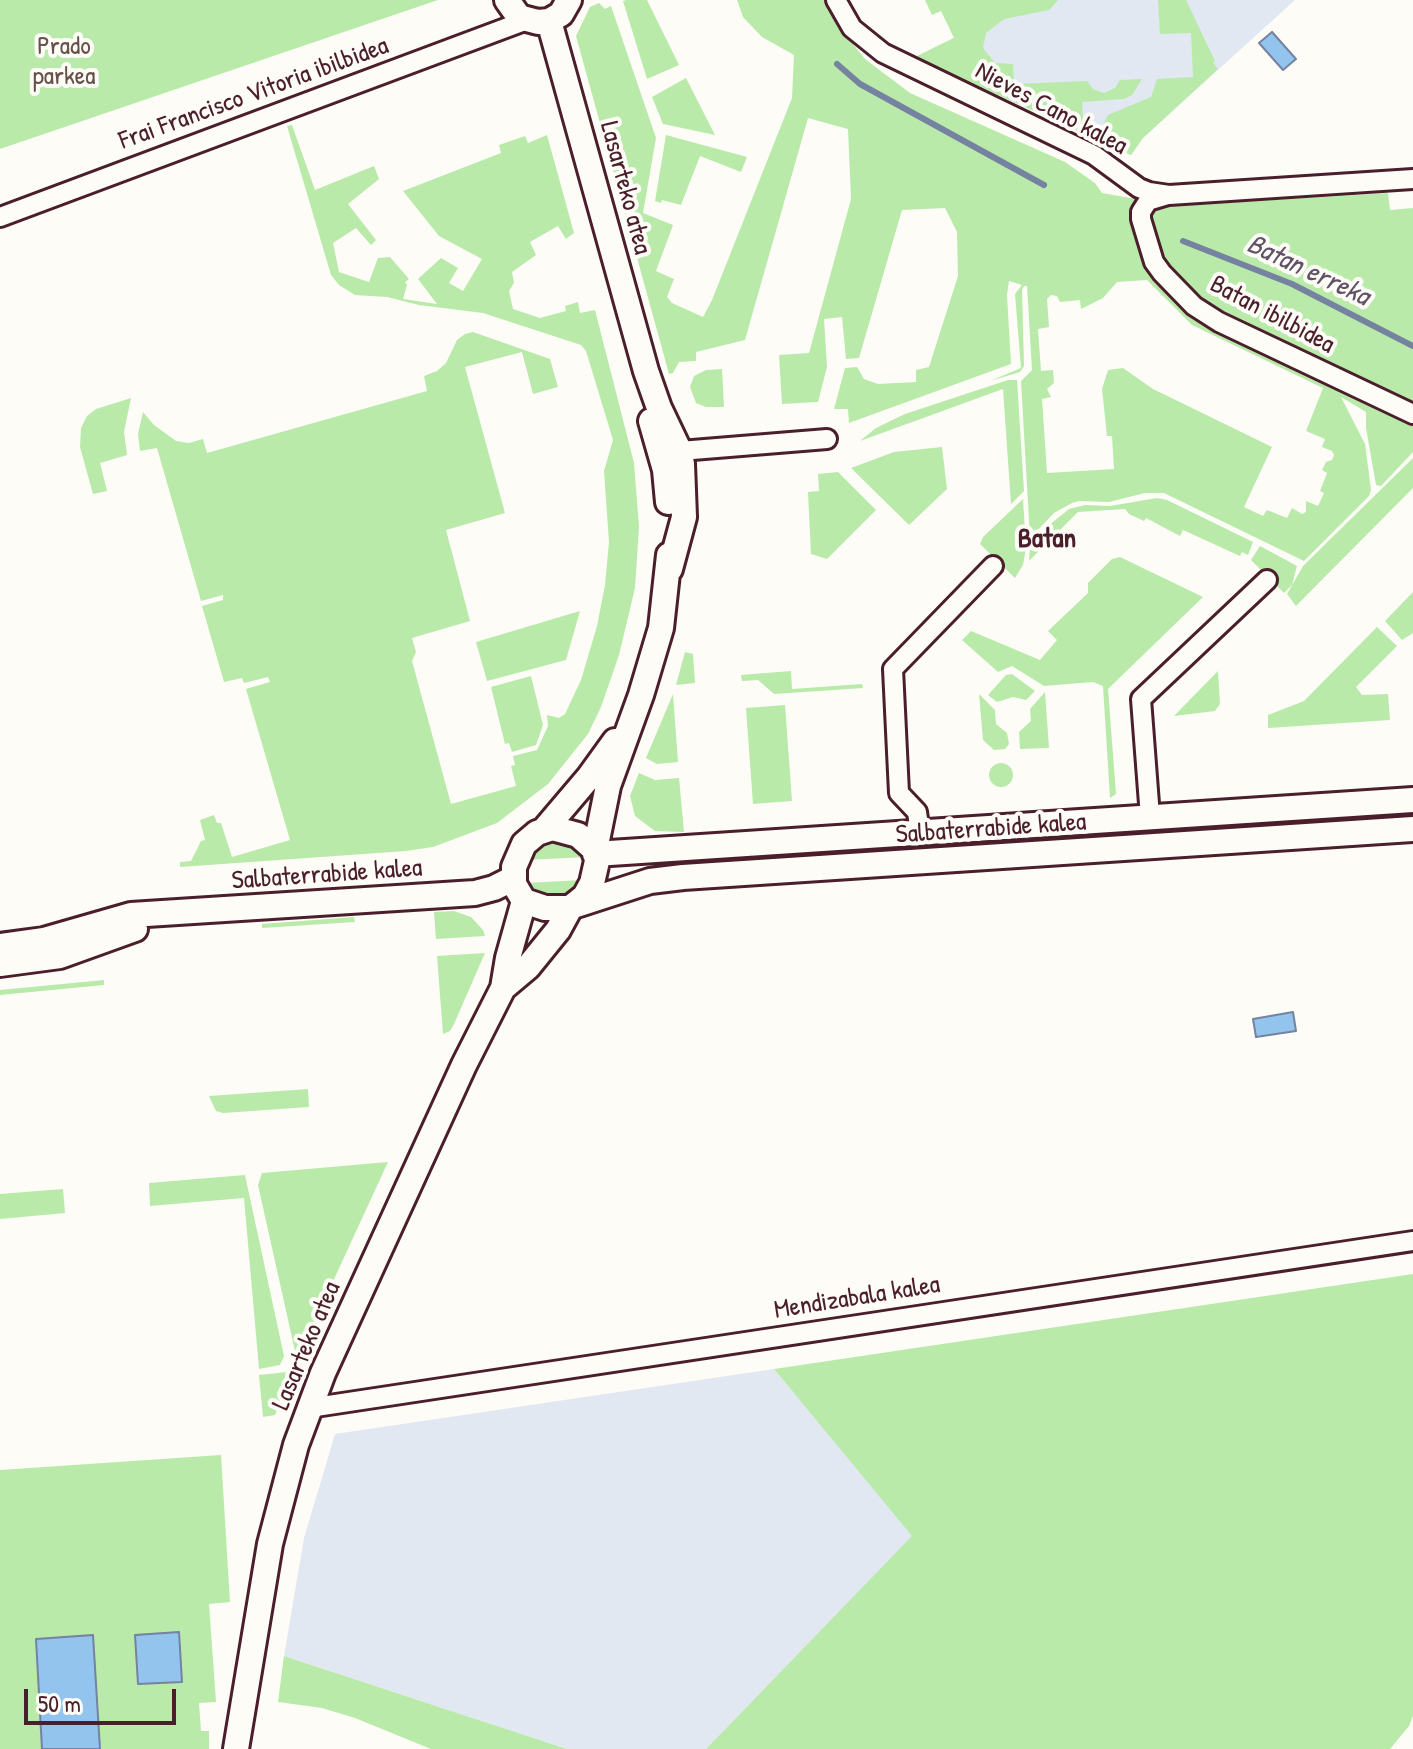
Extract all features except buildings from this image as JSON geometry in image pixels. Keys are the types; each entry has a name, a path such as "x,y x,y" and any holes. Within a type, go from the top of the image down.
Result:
{"street":[{"name":"Lasarteko atea","path":"507,0 513,11 538,20 646,371 647,405 670,452 667,486 670,569 661,628 608,786 595,852"},
{"name":"Nieves Cano kalea","path":"836,0 852,28 883,53 1094,155 1139,188 1169,195 1413,179"},
{"path":"538,20 561,14 571,1"},
{"name":"Frai Francisco Vitoria ibilbidea","path":"0,217 538,20"},
{"name":"Batan ibilbidea","path":"1169,195 1148,201 1141,212 1141,219 1154,262 1194,306 1219,322 1413,414"},
{"path":"670,452 827,439"},
{"path":"920,833 917,812 899,793 893,669 993,566"},
{"path":"1150,817 1141,699 1267,580"},
{"name":"Lasarteko atea","path":"544,830 628,727"},
{"name":"Salbaterrabide kalea","path":"595,852 1413,800"},
{"name":"Salbaterrabide kalea","path":"573,906 650,881 683,877 1413,829"},
{"path":"544,830 569,831 585,839 595,852 597,861 592,883 585,896 573,906 545,908 519,892 516,861 524,844 544,830"},
{"name":"Lasarteko atea","path":"236,1749 270,1544 293,1456 309,1408 464,1065 503,988 519,892"},
{"name":"Salbaterrabide kalea","path":"0,946 44,940 131,915 519,892"},
{"name":"Lasarteko atea","path":"503,988 528,967 573,906"},
{"name":"Salbaterrabide kalea","path":"0,964 69,954 183,913"},
{"name":"Mendizabala kalea","path":"309,1408 1413,1241"}],"shaded area":[{"path":"1030,0 1295,0 1143,138 1131,155 915,57"},
{"path":"774,1369 913,1536 706,1749 567,1749 284,1656 304,1538 335,1434"}],"green space":[{"name":"Prado parkea","path":"0,0 438,0 0,149"},
{"path":"647,0 679,65 647,79 623,1"},
{"path":"737,0 825,0 839,27 865,59 910,93 1065,162 1095,183 1102,193 1176,206 1388,193 1390,210 1413,208 1413,452 1381,486 1376,485 1366,412 1341,397 1365,444 1371,490 1369,496 1304,561 1164,493 1145,493 1109,502 1072,503 1054,513 1030,538 1021,381 1032,370 1027,286 1022,290 1024,366 1020,372 990,381 1021,368 1015,294 1022,285 1009,281 1011,364 849,423 848,409 834,409 845,368 857,367 864,379 878,384 916,382 916,370 929,367 958,276 957,232 945,208 902,210 859,358 846,359 842,317 824,319 827,367 818,402 782,404 779,355 809,353 851,199 848,129 808,118 745,340 696,352 696,361 679,362 673,373 669,374 576,36 590,7 599,3 605,9 611,6 656,138 643,213 673,225 656,271 674,279 667,297 672,303 703,317 792,98 794,55 762,37 743,17","holes":["1147,280 1192,325 1323,388 1306,431 1325,439 1322,447 1334,455 1322,470 1327,473 1318,506 1306,501 1306,512 1302,514 1292,508 1287,518 1267,510 1263,516 1244,507 1272,447 1153,389 1123,368 1108,370 1102,389 1107,436 1112,436 1114,469 1047,473 1042,399 1051,397 1047,389 1054,383 1053,370 1041,371 1038,329 1049,327 1047,299 1051,295 1057,296 1060,302 1080,300 1081,309 1103,298 1117,282"]},
{"path":"925,0 1058,0 1049,10 1004,19 986,33 983,48 995,63 1013,64 1014,84 1087,81 1093,89 1104,93 1115,88 1120,80 1142,79 1132,95 1124,99 1082,102 1084,134 915,57 954,38 941,11 932,15"},
{"path":"1158,0 1186,0 1218,69 1143,138 1131,155 1095,140 1108,115 1151,97 1157,79 1193,77 1191,33 1160,34"},
{"path":"686,78 715,135 663,124 652,97"},
{"path":"292,125 315,190 374,166 379,179 348,204 376,240 371,245 356,228 333,243 339,272 369,282 378,258 390,257 409,279 405,282 403,299 437,304 418,279 441,258 458,268 449,283 463,291 482,259 439,236 403,191 501,153 499,145 525,136 528,143 547,135 574,233 566,239 558,226 530,242 536,255 512,272 514,283 509,291 513,309 540,318 566,311 565,306 578,302 580,313 595,310 634,463 639,527 635,588 619,655 588,734 548,784 497,823 433,847 406,851 180,867 180,862 191,861 201,841 205,840 200,820 214,815 217,823 221,823 232,857 290,840 246,689 270,682 268,677 244,683 242,678 224,682 202,606 223,600 223,595 201,601 157,448 140,451 138,434 143,412 154,425 176,441 189,443 203,439 207,453 427,391 424,376 446,363 457,340 465,334 473,332 550,359 558,387 533,394 522,352 465,367 505,513 446,530 470,621 412,638 416,652 412,661 451,804 516,786 511,766 515,765 513,756 537,750 548,726 547,715 559,718 565,714 581,680 605,585 609,542 604,471 613,440 586,351 581,345 483,313 419,305 387,297 355,295 339,285 331,275 287,126"},
{"path":"666,135 747,157 741,172 700,156 681,205 662,200 661,203 655,201"},
{"path":"722,369 724,407 706,407 696,403 690,387 694,376 706,370"},
{"path":"1008,380 1017,380 1024,491 1011,504 1003,389 860,441 876,428 905,414"},
{"path":"131,398 124,432 127,455 100,463 107,491 93,494 80,447 81,428 87,416 96,409"},
{"path":"942,447 947,489 909,525 851,468 894,452"},
{"path":"1413,458 1413,488 1296,606 1287,594 1303,566"},
{"path":"838,472 876,510 827,559 811,554 808,492 819,491 818,474"},
{"path":"1157,498 1253,542 1248,555 1242,552 1240,556 1183,530 1180,536 1146,518 1144,521 1129,514 1125,509 1078,512 1029,561 1030,546 1043,530 1069,509"},
{"path":"1023,499 1026,548 1023,565 1015,578 980,544 983,537"},
{"path":"1260,546 1297,566 1292,585 1284,593 1251,560"},
{"path":"1120,557 1203,597 1108,689 1116,794 1110,798 1103,686 1093,682 1044,686 1012,666 998,672 962,640 971,631 1040,660 1057,640 1048,631 1088,593 1088,583 1112,559"},
{"path":"1413,592 1413,633 1402,640 1385,621"},
{"path":"580,611 566,660 487,681 476,642"},
{"path":"1377,627 1397,646 1356,687 1362,695 1388,694 1390,720 1268,728 1268,715 1304,701"},
{"path":"685,652 693,654 695,683 676,685"},
{"path":"791,671 792,689 862,684 863,688 774,694 758,680 742,681 741,675"},
{"path":"1218,671 1220,704 1215,711 1174,716"},
{"path":"1012,674 1035,691 1026,700 1013,697 997,702 988,695 1006,675"},
{"path":"531,676 543,725 536,745 512,752 509,743 505,744 491,687"},
{"path":"1045,692 1049,748 1020,749 1019,732 1031,721 1030,709"},
{"path":"673,694 678,762 657,764 646,758"},
{"path":"979,694 995,710 996,724 1007,733 1009,744 1005,749 994,750 983,740"},
{"path":"785,705 792,801 753,804 746,708"},
{"path":"1001,763 1010,766 1013,775 1010,784 1001,787 992,784 989,775 992,766"},
{"path":"639,773 655,780 679,778 684,832 655,831 635,816 630,796"},
{"path":"561,834 587,857 525,860 528,846"},
{"path":"583,880 573,898 537,898 525,883"},
{"path":"454,911 471,917 485,936 436,939 434,912"},
{"path":"354,917 355,922 262,928 262,924"},
{"path":"485,953 454,1024 450,1031 443,1034 437,956"},
{"path":"104,980 104,985 0,995 0,990"},
{"path":"308,1089 309,1107 223,1113 216,1111 209,1096"},
{"path":"388,1162 297,1360 258,1185 262,1173"},
{"path":"245,1175 284,1356 280,1365 259,1369 244,1198 150,1206 149,1183"},
{"path":"63,1189 65,1213 0,1219 0,1194"},
{"path":"1413,1274 1413,1716 1409,1726 1390,1749 706,1749 912,1536 774,1369"},
{"path":"287,1372 289,1379 275,1415 263,1417 259,1375"},
{"path":"221,1455 230,1602 209,1604 216,1702 199,1703 201,1731 209,1731 209,1749 0,1749 0,1470"},
{"path":"284,1656 567,1749 431,1749 355,1718 322,1708 278,1702"}],"water":[{"path":"1272,32 1296,59 1283,70 1259,43"},
{"path":"1293,1012 1296,1031 1256,1037 1253,1019"},
{"path":"179,1632 182,1682 138,1684 135,1635"},
{"path":"93,1635 100,1749 42,1749 36,1639"}],"waterway":[{"name":"Batan erreka","path":"837,64 860,84 1044,185"},
{"name":"Batan erreka","path":"1183,241 1292,284 1413,346"}],"district":[{"name":"Batan","path":"1047,540"}]}
